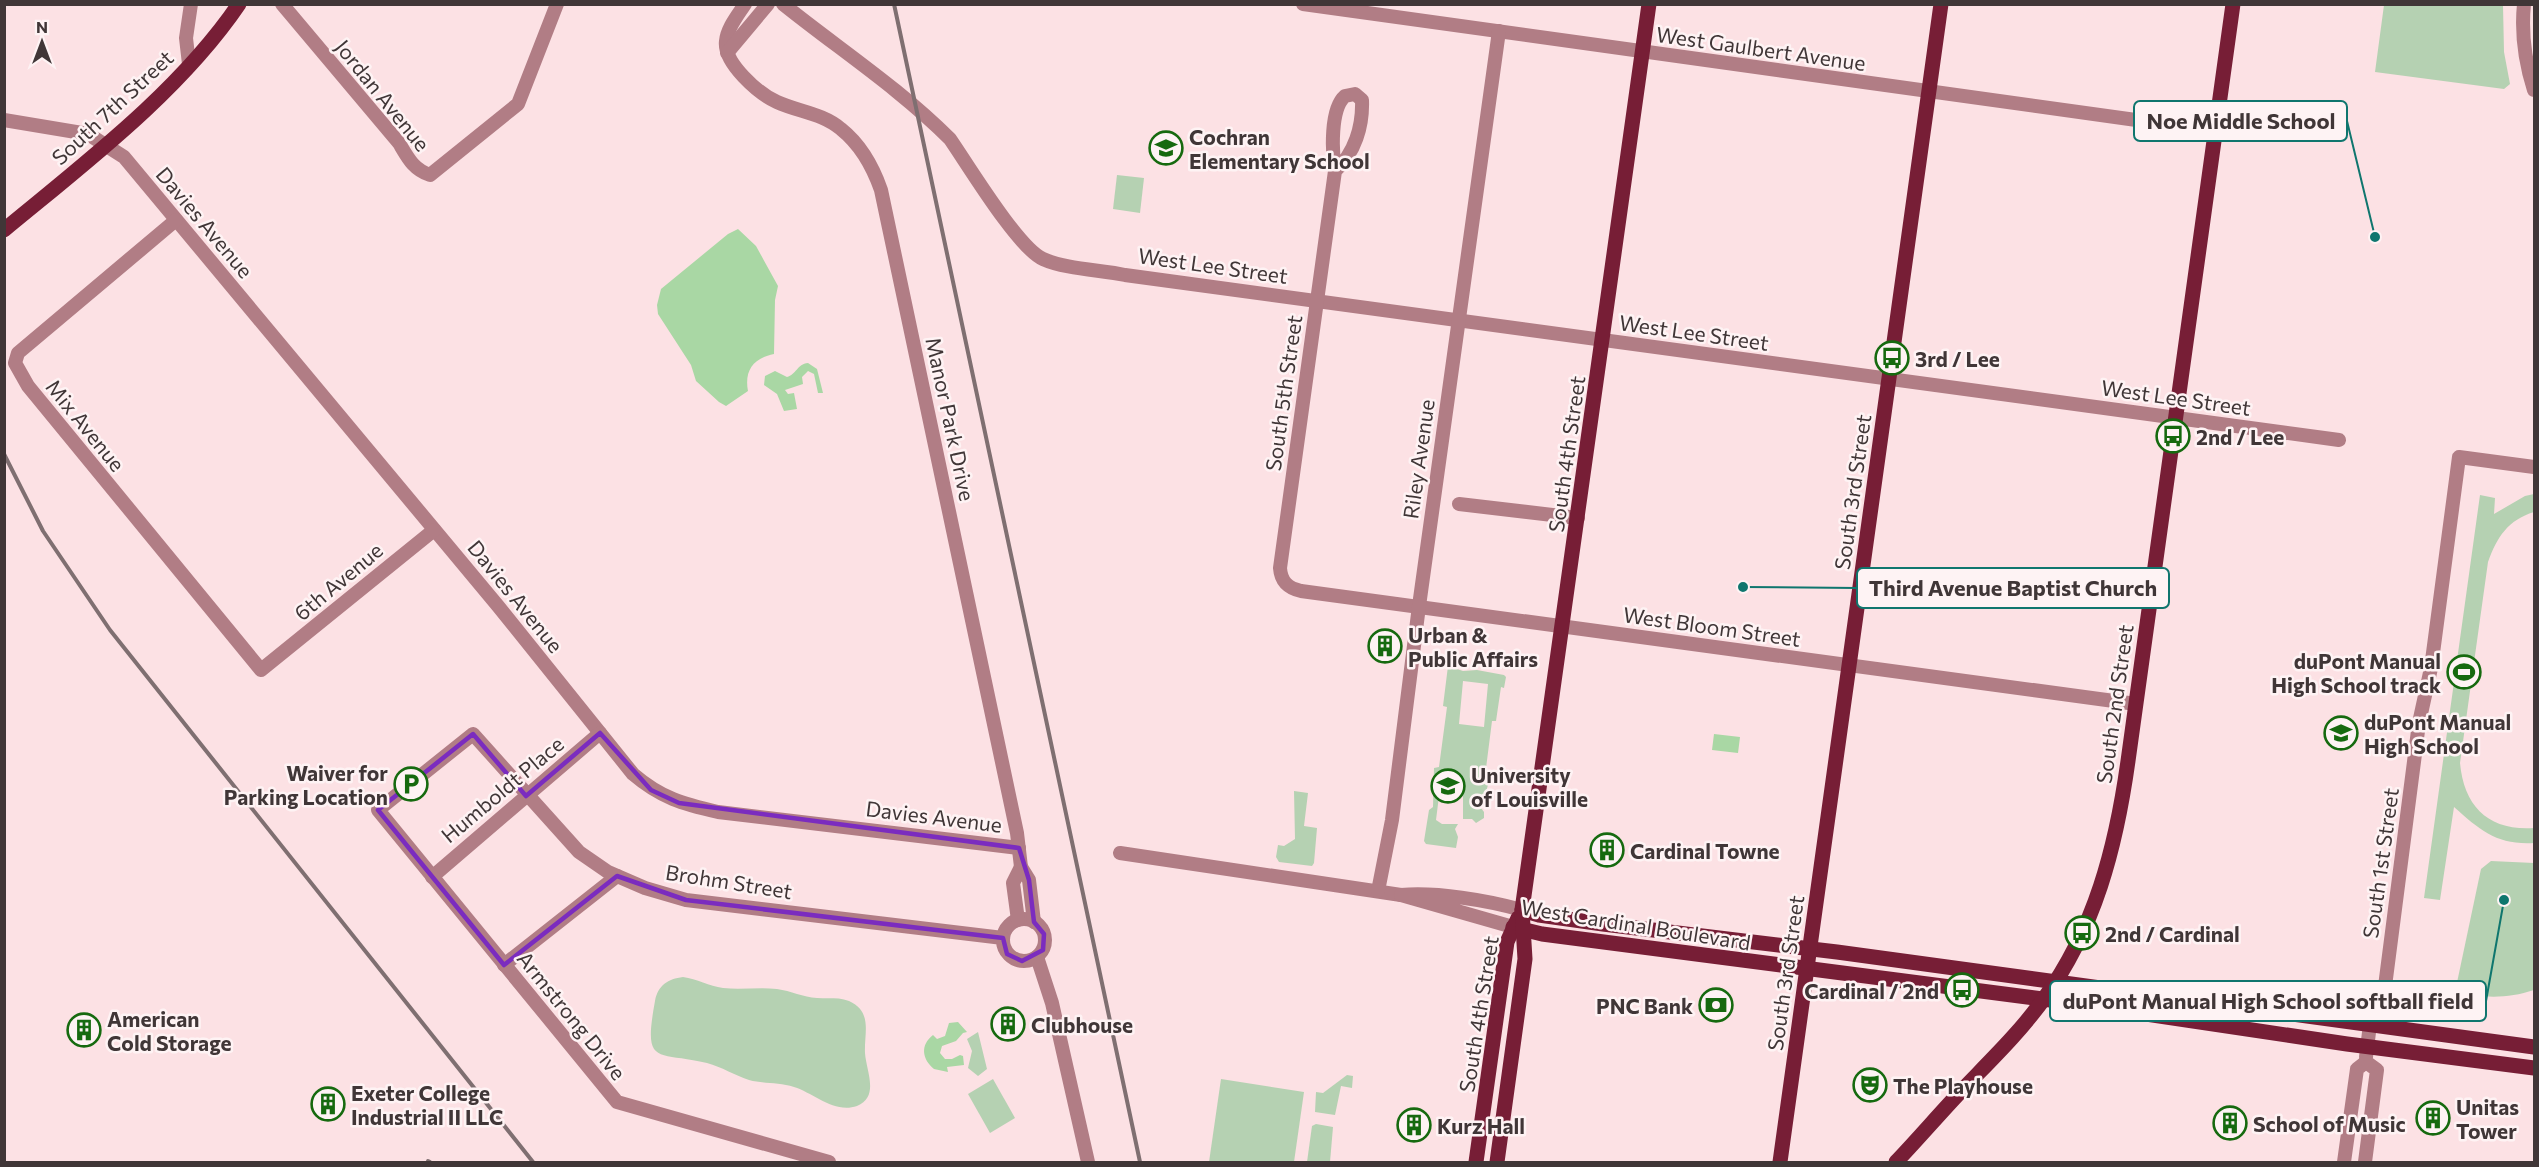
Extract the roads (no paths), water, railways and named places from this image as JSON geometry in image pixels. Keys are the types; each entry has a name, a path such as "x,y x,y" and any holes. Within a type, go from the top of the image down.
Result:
{"main road":[{"name":"South 7th Street","path":"4,230 105,145 171,84 213,40 239,4"},
{"name":"South 4th Street","path":"1497,1162 1525,959 1519,928 1649,4"},
{"name":"South 3rd Street","path":"1780,1162 1941,4"},
{"name":"South 2nd Street","path":"1896,1162 2015,1035 2044,1000 2089,916 2115,840 2233,4"},
{"name":"West Cardinal Boulevard","path":"1522,910 1539,915 1603,924 1810,948 2535,1047"},
{"name":"South 4th Street","path":"1476,1162 1507,942 1519,928"},
{"name":"West Cardinal Boulevard","path":"1519,928 1807,970 2044,1000 2367,1054 2499,1062 2535,1068"}],"street":[{"path":"189,64 186,38 191,4"},
{"name":"Jordan Avenue","path":"282,4 399,143 411,164 418,171 430,175 518,104 557,4"},
{"path":"727,53 726,40 732,24 745,4"},
{"path":"727,53 768,4"},
{"name":"West Lee Street","path":"783,4 937,126 950,139 1022,242 1045,260 1125,275 2339,440"},
{"name":"West Gaulbert Avenue","path":"1303,4 1353,8 1642,53 2214,131"},
{"path":"2524,4 2523,41 2535,90"},
{"name":"Riley Avenue","path":"1378,891 1392,820 1419,606 1499,32"},
{"name":"Manor Park Drive","path":"727,53 751,85 777,102 819,115 840,128 860,149 878,179 1022,867 1029,880 1034,922 1044,934 1042,950 1037,957 1052,1004 1088,1162"},
{"name":"South 5th Street","path":"1285,584 1281,578 1280,568 1335,171 1332,154 1337,106 1345,96 1355,94 1362,100 1363,113 1360,126 1347,160 1335,171"},
{"path":"4,120 73,130 88,134 105,145"},
{"name":"Davies Avenue","path":"105,145 124,158 434,530 633,774 651,790 679,803 718,812 1019,848"},
{"name":"Mix Avenue","path":"176,220 18,353 15,363 28,386 261,670 269,665"},
{"name":"South 1st Street","path":"2367,1054 2375,1025 2419,723 2431,668 2459,457 2535,467"},
{"path":"1460,504 1578,518"},
{"name":"6th Avenue","path":"269,665 434,530"},
{"name":"West Bloom Street","path":"1285,584 1301,591 2136,704"},
{"name":"Humboldt Place","path":"432,877 600,733"},
{"name":"Brohm Street","path":"378,810 473,734 526,796 579,852 617,876 645,888 686,900 1003,938"},
{"name":"Armstrong Drive","path":"378,810 617,1102 829,1162"},
{"name":"West Cardinal Boulevard","path":"1120,853 1401,895 1479,919 1519,928"},
{"name":"Manor Park Drive","path":"1018,920 1013,882 1022,867"},
{"path":"504,965 617,876"},
{"name":"West Cardinal Boulevard","path":"1401,895 1420,894 1506,905 1522,910"},
{"path":"1034,922 1018,920 1006,930 1003,938 1007,954 1014,959 1030,961 1037,957"},
{"path":"2344,1162 2357,1069 2367,1054 2377,1070 2365,1162"}],"railway":[{"path":"894,4 1140,1162"},
{"path":"4,454 43,531 110,630 533,1162"}],"place":[{"name":"Cochran Elementary School","path":"1166,148"},
{"name":"Noe Middle School","path":"2375,237"},
{"name":"3rd / Lee","path":"1892,358"},
{"name":"2nd / Lee","path":"2173,436"},
{"name":"Third Avenue Baptist Church","path":"1743,587"},
{"name":"Urban & Public Affairs","path":"1385,646"},
{"name":"duPont Manual High School track","path":"2464,672"},
{"name":"duPont Manual High School","path":"2341,733"},
{"name":"Waiver for Parking Location","path":"411,784"},
{"name":"University of Louisville","path":"1448,786"},
{"name":"Cardinal Towne","path":"1607,850"},
{"name":"duPont Manual High School softball field","path":"2504,900"},
{"name":"2nd / Cardinal","path":"2082,933"},
{"name":"Cardinal / 2nd","path":"1962,990"},
{"name":"PNC Bank","path":"1716,1005"},
{"name":"Clubhouse","path":"1008,1024"},
{"name":"American Cold Storage","path":"84,1030"},
{"name":"The Playhouse","path":"1870,1085"},
{"name":"Exeter College Industrial II LLC","path":"328,1104"},
{"name":"Unitas Tower","path":"2433,1118"},
{"name":"School of Music","path":"2230,1123"},
{"name":"Kurz Hall","path":"1414,1125"}]}
